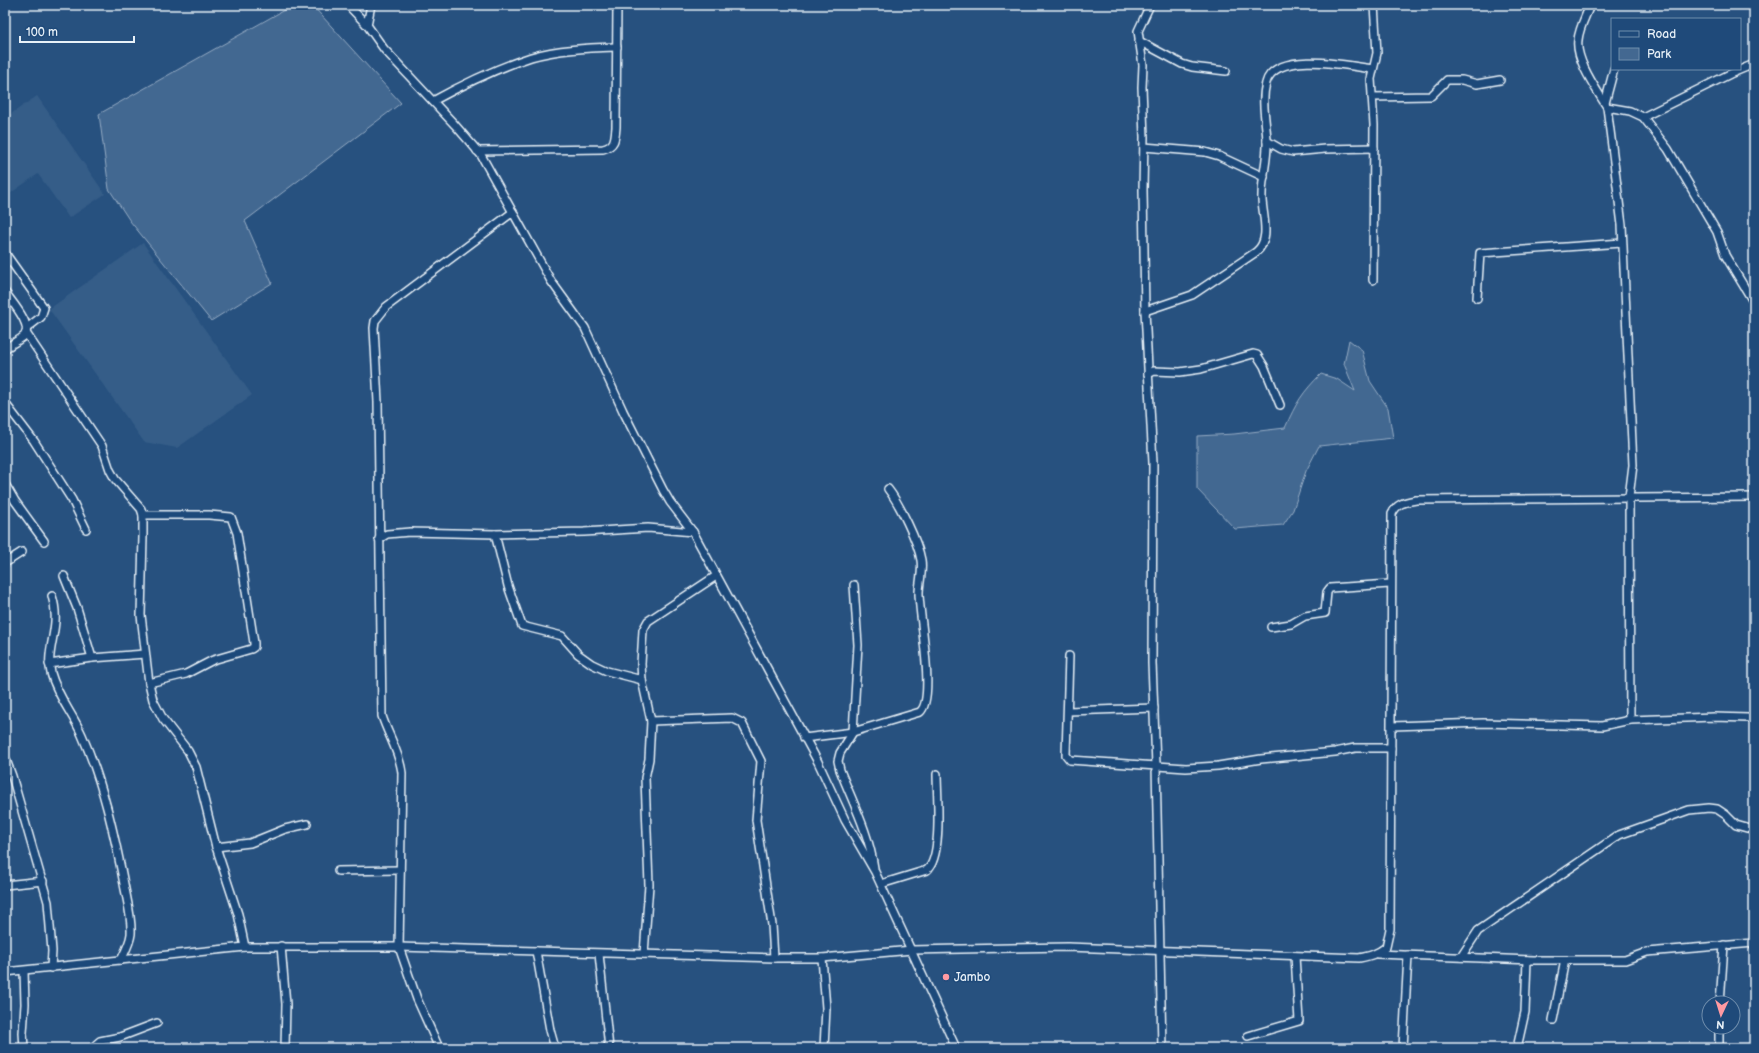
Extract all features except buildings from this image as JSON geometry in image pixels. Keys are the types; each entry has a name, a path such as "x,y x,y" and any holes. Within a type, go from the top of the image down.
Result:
{"street":[{"path":"348,5 367,25 384,49 477,150 551,281 585,328 623,411 663,490 670,502 693,532 818,762 845,820 875,872 956,1048"},
{"path":"367,25 371,5"},
{"path":"477,150 586,150 610,147 615,139 616,127 617,5"},
{"path":"1150,5 1139,27 1139,41 1143,65 1145,311 1153,463 1151,566 1162,1048"},
{"path":"1373,280 1374,148 1372,69 1377,53 1374,5"},
{"path":"1590,5 1579,32 1577,47 1594,88 1606,105 1630,111 1643,117 1668,149 1717,232 1725,255 1754,303"},
{"path":"1139,41 1182,64 1192,67 1226,71"},
{"path":"433,101 467,82 532,57 570,51 617,47"},
{"path":"1145,311 1192,295 1260,249 1265,234 1262,189 1267,141 1265,88 1267,78 1273,70 1280,66 1297,62 1343,65 1372,69"},
{"path":"1741,69 1754,64"},
{"path":"1614,70 1606,105 1622,225 1627,304 1633,465 1629,497 1630,720"},
{"path":"1643,117 1740,70"},
{"path":"1372,97 1431,96 1447,80 1462,80 1477,84 1500,80"},
{"path":"1267,141 1281,149 1293,152 1325,149 1374,148"},
{"path":"1144,148 1205,152 1219,156 1264,177"},
{"path":"439,1048 417,999 399,947 402,773 397,753 390,740 382,716 378,402 374,338 375,321 386,306 513,212"},
{"path":"1477,298 1480,253 1622,243"},
{"path":"5,253 44,308 41,317 5,349"},
{"path":"5,292 25,321 26,331 102,446 110,470 115,479 138,504 143,515 141,615 144,654 149,683 162,719 188,751 196,767 216,847 238,914 245,946"},
{"path":"1148,374 1154,371 1190,371 1253,354 1257,355 1264,366 1280,405"},
{"path":"5,403 34,441 72,500 86,529"},
{"path":"5,484 15,501 44,541"},
{"path":"804,738 853,732 920,712 926,706 928,695 919,592 922,561 895,498 888,489"},
{"path":"1377,954 1386,947 1390,928 1392,726 1390,584 1392,514 1395,506 1403,502 1416,500 1472,498 1754,497"},
{"path":"143,515 209,515 231,517 237,533 254,643 254,647 251,649 214,660 186,674 149,683"},
{"path":"379,540 387,534 394,532 495,534 584,532 648,528 693,532"},
{"path":"495,534 508,586 522,626 562,636 578,654 592,664 607,671 642,680"},
{"path":"5,563 22,552"},
{"path":"64,576 77,608 92,658"},
{"path":"644,954 649,885 645,778 649,759 651,721 642,680 641,641 645,625 667,608 716,576"},
{"path":"1272,627 1291,624 1305,616 1325,613 1326,592 1330,588 1390,584"},
{"path":"854,585 858,645 853,732 840,753 838,761 840,770 864,827 871,850 875,872"},
{"path":"52,596 55,605 56,618 49,664 53,680 82,735 98,777 112,824 131,927 130,941 121,960"},
{"path":"49,664 92,658 144,654"},
{"path":"1069,656 1066,755 1070,760 1186,768 1218,766 1260,759 1335,752 1355,748 1391,748"},
{"path":"1068,711 1154,708"},
{"path":"1392,726 1483,724 1602,726 1630,720 1714,717 1748,718"},
{"path":"651,721 732,718 742,723 761,761 756,820 772,925 774,958"},
{"path":"5,757 43,881 50,916 52,951 50,968"},
{"path":"881,884 927,870 931,867 937,844 937,774"},
{"path":"1461,957 1478,931 1619,835 1689,810 1709,808 1717,809 1726,815 1736,825 1754,830"},
{"path":"216,847 250,843 285,829 307,824"},
{"path":"338,871 400,870"},
{"path":"5,885 43,881"},
{"path":"5,972 245,946 399,947 774,958 822,958 912,950 1068,947 1359,958 1377,954 1528,960 1625,960 1647,952 1693,950 1724,945 1754,943"},
{"path":"1721,995 1724,945"},
{"path":"281,946 286,1004 285,1048"},
{"path":"536,951 550,1030 555,1048"},
{"path":"599,954 609,1048"},
{"path":"1404,1048 1408,955"},
{"path":"1248,1036 1299,1021 1295,956"},
{"path":"822,958 826,1008 824,1048"},
{"path":"1517,1048 1525,1012 1528,960"},
{"path":"1553,1020 1565,960"},
{"path":"24,971 25,1004 22,1033 24,1048"},
{"path":"92,1048 100,1041 120,1037 157,1023"},
{"path":"1718,1048 1719,1035"}],"shaded area":[{"path":"37,96 105,194 69,218 38,174 5,197 5,118"},
{"path":"143,243 252,395 177,448 144,442 49,309"}],"green space":[{"path":"293,5 312,5 401,103 245,221 272,283 211,321 130,221 109,189 99,114"},
{"path":"1349,340 1362,350 1370,381 1388,408 1393,438 1319,446 1306,471 1293,510 1283,525 1235,529 1197,489 1197,436 1234,434 1285,428 1300,399 1321,374 1337,379 1355,391 1344,364"}],"place":[{"name":"Jambo","path":"946,977"}]}
